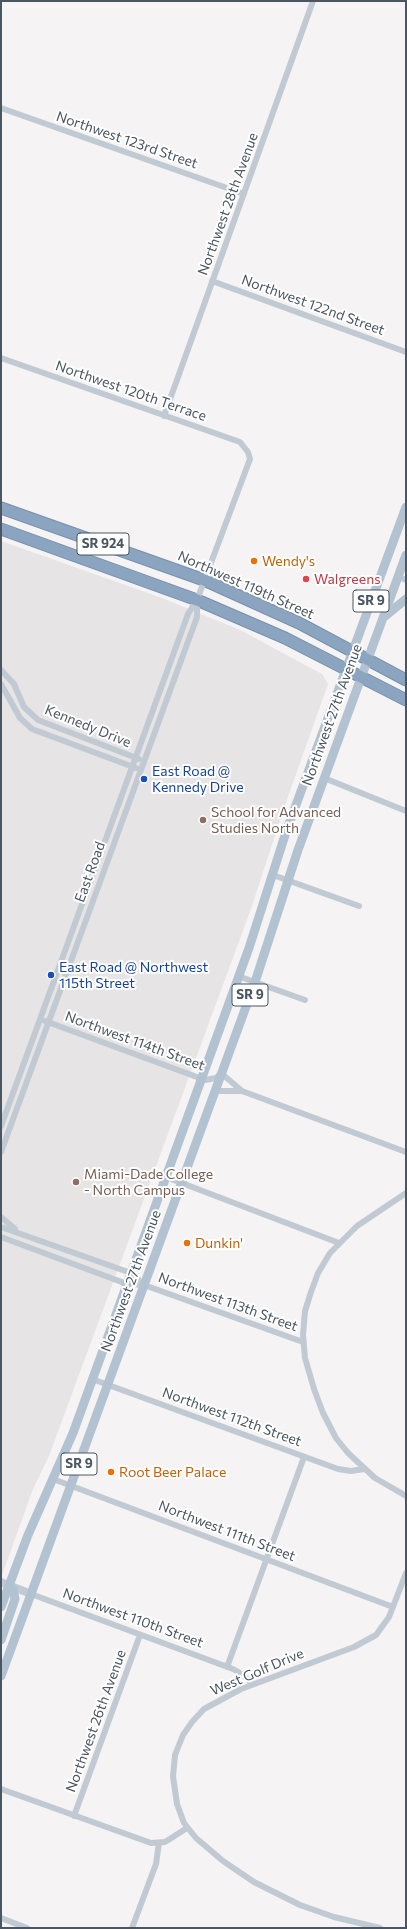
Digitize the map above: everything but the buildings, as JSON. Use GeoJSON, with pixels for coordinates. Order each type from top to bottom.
{"type":"FeatureCollection","features":[{"type":"Feature","properties":{"kind":"highway","name":"Northwest 119th Street"},"geometry":{"type":"LineString","coordinates":[[1,508],[204,580],[299,623],[406,680]]}},
{"type":"Feature","properties":{"kind":"highway","name":"SR 924"},"geometry":{"type":"LineString","coordinates":[[1,530],[197,600],[285,638],[406,700]]}},
{"type":"Feature","properties":{"kind":"main road","name":"Northwest 27th Avenue"},"geometry":{"type":"LineString","coordinates":[[1,1607],[5,1584],[73,1433],[238,976],[273,875],[286,832],[406,506]]}},
{"type":"Feature","properties":{"kind":"main road","name":"Northwest 27th Avenue"},"geometry":{"type":"LineString","coordinates":[[1,1676],[255,982],[324,778],[383,618],[402,579],[406,555]]}},
{"type":"Feature","properties":{"kind":"main road"},"geometry":{"type":"LineString","coordinates":[[383,618],[406,599]]}},
{"type":"Feature","properties":{"kind":"main road"},"geometry":{"type":"LineString","coordinates":[[1,1640],[15,1599],[13,1589],[5,1584]]}},
{"type":"Feature","properties":{"kind":"street","name":"Northwest 28th Avenue"},"geometry":{"type":"LineString","coordinates":[[164,416],[313,1]]}},
{"type":"Feature","properties":{"kind":"street","name":"Northwest 123rd Street"},"geometry":{"type":"LineString","coordinates":[[1,108],[244,194]]}},
{"type":"Feature","properties":{"kind":"street","name":"Northwest 122nd Street"},"geometry":{"type":"LineString","coordinates":[[212,281],[406,352]]}},
{"type":"Feature","properties":{"kind":"street","name":"Northwest 120th Terrace"},"geometry":{"type":"LineString","coordinates":[[1,358],[240,442],[248,452]]}},
{"type":"Feature","properties":{"kind":"street","name":"East Road"},"geometry":{"type":"LineString","coordinates":[[1,1126],[188,614],[197,600],[250,459],[248,452]]}},
{"type":"Feature","properties":{"kind":"street","name":"East Road"},"geometry":{"type":"LineString","coordinates":[[1,1152],[197,617],[197,600]]}},
{"type":"Feature","properties":{"kind":"street","name":"Kennedy Drive"},"geometry":{"type":"LineString","coordinates":[[1,670],[14,684],[24,707],[34,718],[144,761]]}},
{"type":"Feature","properties":{"kind":"street","name":"Kennedy Drive"},"geometry":{"type":"LineString","coordinates":[[1,684],[20,718],[32,729],[141,770]]}},
{"type":"Feature","properties":{"kind":"street"},"geometry":{"type":"LineString","coordinates":[[324,778],[406,811]]}},
{"type":"Feature","properties":{"kind":"street"},"geometry":{"type":"LineString","coordinates":[[273,875],[359,906]]}},
{"type":"Feature","properties":{"kind":"street"},"geometry":{"type":"LineString","coordinates":[[238,976],[305,1000]]}},
{"type":"Feature","properties":{"kind":"street","name":"Northwest 114th Street"},"geometry":{"type":"LineString","coordinates":[[40,1019],[201,1078],[211,1079],[221,1073]]}},
{"type":"Feature","properties":{"kind":"street"},"geometry":{"type":"LineString","coordinates":[[221,1073],[242,1091],[406,1152]]}},
{"type":"Feature","properties":{"kind":"street"},"geometry":{"type":"LineString","coordinates":[[214,1091],[242,1091]]}},
{"type":"Feature","properties":{"kind":"street"},"geometry":{"type":"LineString","coordinates":[[166,1177],[339,1243]]}},
{"type":"Feature","properties":{"kind":"street"},"geometry":{"type":"LineString","coordinates":[[406,1193],[373,1213],[339,1243],[321,1268],[311,1292],[304,1320],[303,1342],[309,1376],[323,1413],[340,1443],[364,1469],[383,1484],[406,1496]]}},
{"type":"Feature","properties":{"kind":"street"},"geometry":{"type":"LineString","coordinates":[[1,1217],[17,1232]]}},
{"type":"Feature","properties":{"kind":"street","name":"Northwest 113th Street"},"geometry":{"type":"LineString","coordinates":[[1,1227],[131,1273],[144,1285]]}},
{"type":"Feature","properties":{"kind":"street","name":"Northwest 113th Street"},"geometry":{"type":"LineString","coordinates":[[1,1237],[127,1284],[144,1285],[303,1342]]}},
{"type":"Feature","properties":{"kind":"street"},"geometry":{"type":"LineString","coordinates":[[1,1242],[14,1242]]}},
{"type":"Feature","properties":{"kind":"street","name":"Northwest 112th Street"},"geometry":{"type":"LineString","coordinates":[[92,1379],[344,1471],[364,1469]]}},
{"type":"Feature","properties":{"kind":"street"},"geometry":{"type":"LineString","coordinates":[[227,1667],[304,1457]]}},
{"type":"Feature","properties":{"kind":"street","name":"Northwest 111th Street"},"geometry":{"type":"LineString","coordinates":[[53,1479],[393,1607]]}},
{"type":"Feature","properties":{"kind":"street","name":"West Golf Drive"},"geometry":{"type":"LineString","coordinates":[[187,1828],[177,1804],[173,1784],[175,1755],[180,1742],[192,1722],[204,1709],[253,1684],[366,1642],[376,1635],[384,1626],[406,1573]]}},
{"type":"Feature","properties":{"kind":"street","name":"Northwest 110th Street"},"geometry":{"type":"LineString","coordinates":[[5,1584],[227,1667],[240,1673],[253,1684]]}},
{"type":"Feature","properties":{"kind":"street","name":"Northwest 26th Avenue"},"geometry":{"type":"LineString","coordinates":[[74,1816],[140,1635]]}},
{"type":"Feature","properties":{"kind":"street"},"geometry":{"type":"LineString","coordinates":[[1,1789],[146,1842],[159,1843],[170,1840],[187,1828],[216,1856],[243,1875],[270,1890],[322,1913],[370,1927],[380,1928]]}},
{"type":"Feature","properties":{"kind":"street"},"geometry":{"type":"LineString","coordinates":[[132,1928],[156,1864],[159,1843]]}},
{"type":"Feature","properties":{"kind":"street"},"geometry":{"type":"LineString","coordinates":[[1,1918],[27,1928]]}},
{"type":"Feature","properties":{"kind":"shaded area","name":"Miami-Dade College - North Campus"},"geometry":{"type":"Polygon","coordinates":[[[1,541],[162,598],[240,630],[322,674],[328,684],[284,808],[251,909],[49,1456],[33,1489],[1,1578],[1,541]]]}},
{"type":"Feature","properties":{"kind":"place","name":"Wendy's"},"geometry":{"type":"Point","coordinates":[254,561]}},
{"type":"Feature","properties":{"kind":"place","name":"Walgreens"},"geometry":{"type":"Point","coordinates":[306,579]}},
{"type":"Feature","properties":{"kind":"place","name":"East Road @ Kennedy Drive"},"geometry":{"type":"Point","coordinates":[144,779]}},
{"type":"Feature","properties":{"kind":"place","name":"School for Advanced Studies North"},"geometry":{"type":"Point","coordinates":[203,820]}},
{"type":"Feature","properties":{"kind":"place","name":"East Road @ Northwest 115th Street"},"geometry":{"type":"Point","coordinates":[51,975]}},
{"type":"Feature","properties":{"kind":"place","name":"Miami-Dade College - North Campus"},"geometry":{"type":"Point","coordinates":[76,1182]}},
{"type":"Feature","properties":{"kind":"place","name":"Dunkin'"},"geometry":{"type":"Point","coordinates":[187,1243]}},
{"type":"Feature","properties":{"kind":"place","name":"Root Beer Palace"},"geometry":{"type":"Point","coordinates":[111,1472]}}]}
